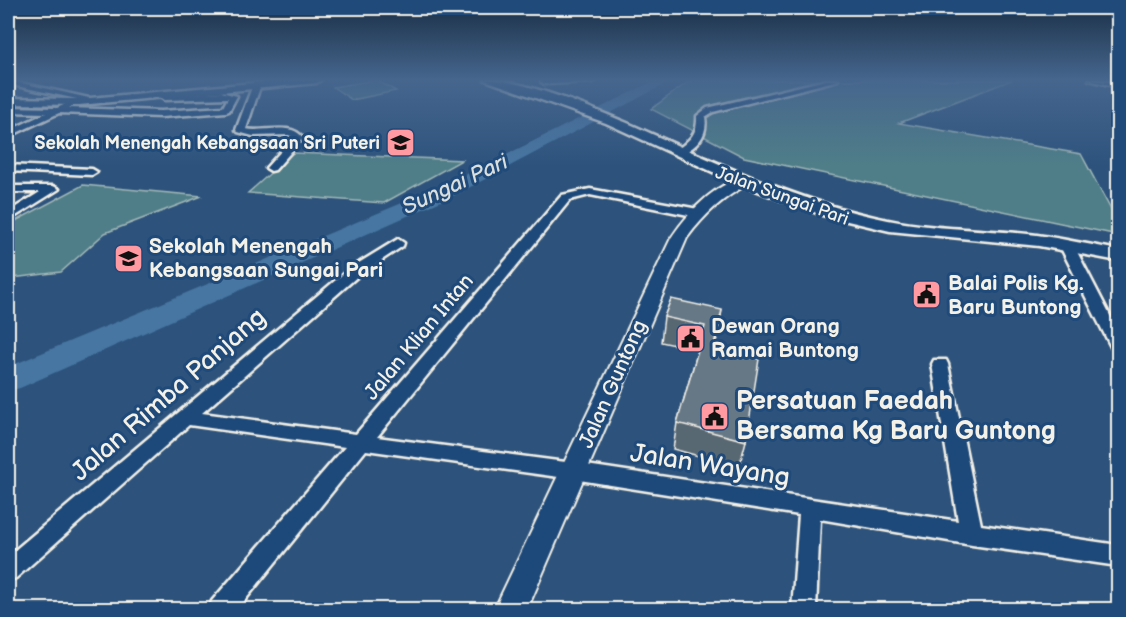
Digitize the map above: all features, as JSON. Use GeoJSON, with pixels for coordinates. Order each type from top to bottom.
{"type":"FeatureCollection","features":[{"type":"Feature","properties":{"kind":"main road","name":"Jalan Sungai Pari"},"geometry":{"type":"LineString","coordinates":[[576,109],[681,151],[741,182]]}},
{"type":"Feature","properties":{"kind":"main road","name":"Jalan Sungai Pari"},"geometry":{"type":"LineString","coordinates":[[634,131],[741,182],[828,211],[890,226],[1039,241],[1119,256]]}},
{"type":"Feature","properties":{"kind":"street"},"geometry":{"type":"LineString","coordinates":[[8,109],[161,114],[226,109]]}},
{"type":"Feature","properties":{"kind":"street"},"geometry":{"type":"LineString","coordinates":[[249,109],[241,130],[253,133],[291,132],[298,138],[271,168]]}},
{"type":"Feature","properties":{"kind":"street"},"geometry":{"type":"LineString","coordinates":[[681,151],[700,134],[703,128],[701,116],[715,109]]}},
{"type":"Feature","properties":{"kind":"street"},"geometry":{"type":"LineString","coordinates":[[8,134],[62,110]]}},
{"type":"Feature","properties":{"kind":"street"},"geometry":{"type":"LineString","coordinates":[[8,168],[92,172]]}},
{"type":"Feature","properties":{"kind":"street","name":"Jalan Guntong"},"geometry":{"type":"LineString","coordinates":[[510,609],[679,238],[698,213],[715,197],[741,182]]}},
{"type":"Feature","properties":{"kind":"street"},"geometry":{"type":"LineString","coordinates":[[8,189],[53,189],[8,217]]}},
{"type":"Feature","properties":{"kind":"street","name":"Jalan Klian Intan"},"geometry":{"type":"LineString","coordinates":[[221,609],[566,197],[590,192],[698,213]]}},
{"type":"Feature","properties":{"kind":"street","name":"Jalan Rimba Panjang"},"geometry":{"type":"LineString","coordinates":[[8,570],[354,272],[398,243]]}},
{"type":"Feature","properties":{"kind":"street"},"geometry":{"type":"LineString","coordinates":[[1068,248],[1119,345]]}},
{"type":"Feature","properties":{"kind":"street"},"geometry":{"type":"LineString","coordinates":[[940,364],[972,535]]}},
{"type":"Feature","properties":{"kind":"street","name":"Jalan Wayang"},"geometry":{"type":"LineString","coordinates":[[185,418],[573,471],[972,535],[1119,556]]}},
{"type":"Feature","properties":{"kind":"street"},"geometry":{"type":"LineString","coordinates":[[804,609],[810,509]]}},
{"type":"Feature","properties":{"kind":"green space"},"geometry":{"type":"Polygon","coordinates":[[[651,109],[936,109],[899,123],[1081,154],[1118,223],[1118,235],[744,157],[651,109]]]}},
{"type":"Feature","properties":{"kind":"green space"},"geometry":{"type":"Polygon","coordinates":[[[293,153],[462,160],[384,203],[248,193],[293,153]]]}},
{"type":"Feature","properties":{"kind":"green space"},"geometry":{"type":"Polygon","coordinates":[[[83,185],[202,196],[105,233],[61,272],[12,278],[8,275],[8,225],[83,185]]]}},
{"type":"Feature","properties":{"kind":"building"},"geometry":{"type":"Polygon","coordinates":[[[671,299],[722,310],[713,349],[759,359],[746,441],[677,423],[705,326],[664,317],[671,299]]]}},
{"type":"Feature","properties":{"kind":"waterway","name":"Sungai Pari"},"geometry":{"type":"LineString","coordinates":[[8,380],[450,190],[609,109]]}},
{"type":"Feature","properties":{"kind":"place","name":"Sekolah Menengah Kebangsaan Sri Puteri"},"geometry":{"type":"Point","coordinates":[401,143]}},
{"type":"Feature","properties":{"kind":"place","name":"Sekolah Menengah Kebangsaan Sungai Pari"},"geometry":{"type":"Point","coordinates":[128,258]}},
{"type":"Feature","properties":{"kind":"place","name":"Balai Polis Kg. Baru Buntong"},"geometry":{"type":"Point","coordinates":[927,295]}},
{"type":"Feature","properties":{"kind":"place","name":"Dewan Orang Ramai Buntong"},"geometry":{"type":"Point","coordinates":[690,338]}},
{"type":"Feature","properties":{"kind":"place","name":"Persatuan Faedah Bersama Kg Baru Guntong"},"geometry":{"type":"Point","coordinates":[715,416]}}]}
